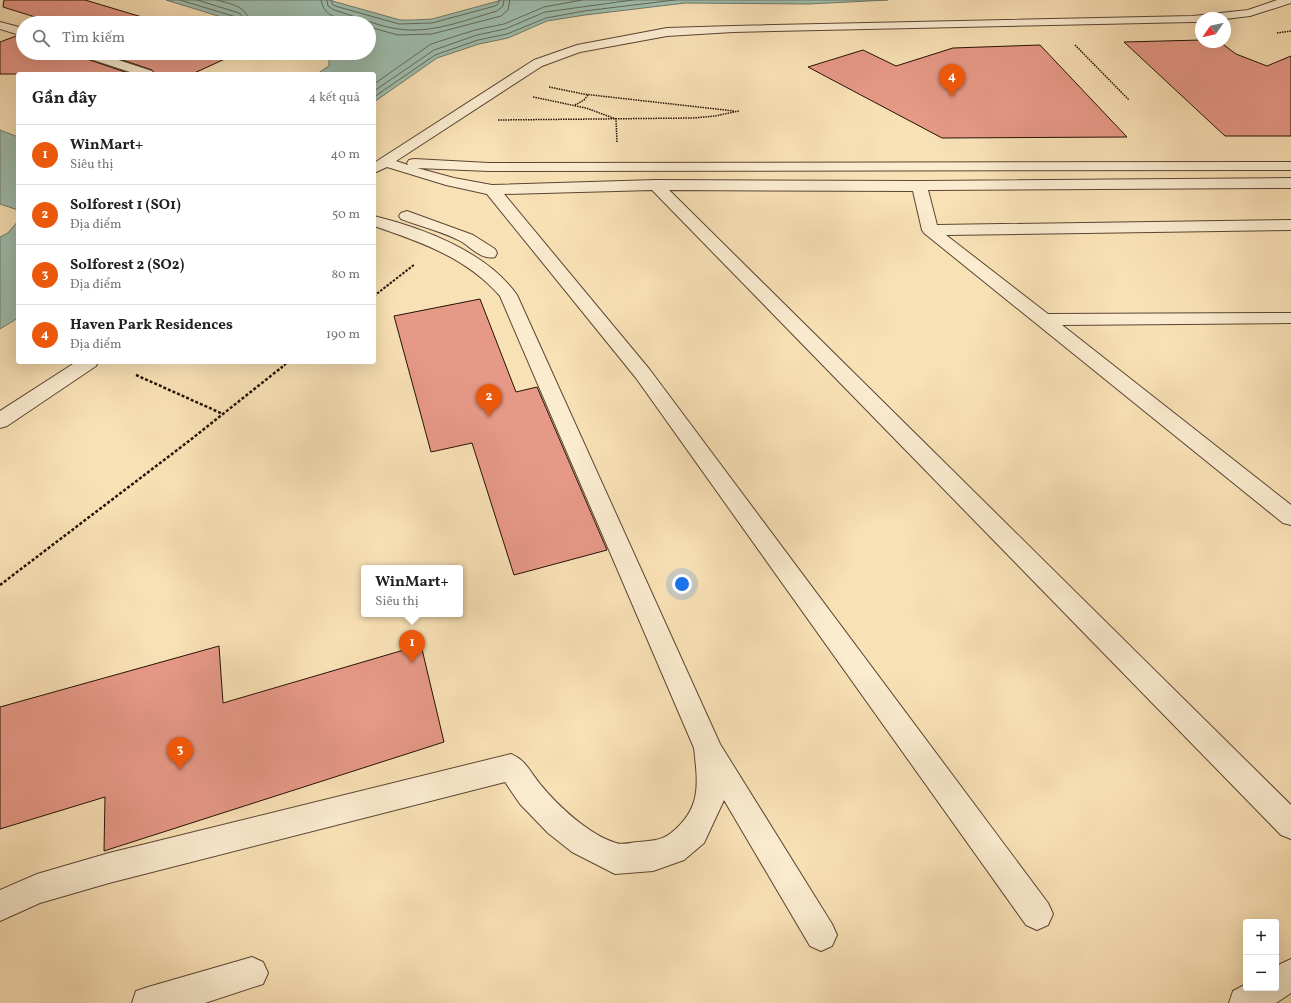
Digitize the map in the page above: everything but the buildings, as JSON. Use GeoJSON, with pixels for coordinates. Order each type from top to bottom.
{"type":"FeatureCollection","features":[{"type":"Feature","properties":{"kind":"street"},"geometry":{"type":"LineString","coordinates":[[380,165],[538,63],[577,49],[666,32],[855,26],[1193,19],[1250,13],[1288,0]]}},
{"type":"Feature","properties":{"kind":"street"},"geometry":{"type":"LineString","coordinates":[[0,25],[16,30]]}},
{"type":"Feature","properties":{"kind":"street"},"geometry":{"type":"LineString","coordinates":[[106,60],[142,72]]}},
{"type":"Feature","properties":{"kind":"street"},"geometry":{"type":"LineString","coordinates":[[380,165],[489,167],[1291,166]]}},
{"type":"Feature","properties":{"kind":"street"},"geometry":{"type":"LineString","coordinates":[[380,165],[473,188],[492,190],[624,188],[656,185],[918,186],[1286,183],[1291,195]]}},
{"type":"Feature","properties":{"kind":"street"},"geometry":{"type":"LineString","coordinates":[[656,185],[1291,824]]}},
{"type":"Feature","properties":{"kind":"street"},"geometry":{"type":"LineString","coordinates":[[918,186],[930,230],[1291,517]]}},
{"type":"Feature","properties":{"kind":"street"},"geometry":{"type":"LineString","coordinates":[[492,190],[644,374],[1037,914]]}},
{"type":"Feature","properties":{"kind":"street"},"geometry":{"type":"LineString","coordinates":[[376,207],[440,227],[467,238],[489,253]]}},
{"type":"Feature","properties":{"kind":"street"},"geometry":{"type":"LineString","coordinates":[[376,222],[428,238],[466,258],[488,274],[508,295],[708,748],[821,935]]}},
{"type":"Feature","properties":{"kind":"street"},"geometry":{"type":"LineString","coordinates":[[930,230],[1291,225]]}},
{"type":"Feature","properties":{"kind":"street"},"geometry":{"type":"LineString","coordinates":[[1043,320],[1291,318]]}},
{"type":"Feature","properties":{"kind":"street"},"geometry":{"type":"LineString","coordinates":[[0,421],[86,364]]}},
{"type":"Feature","properties":{"kind":"street"},"geometry":{"type":"LineString","coordinates":[[0,906],[37,889],[109,868],[511,767],[530,794],[558,823],[582,842],[615,858],[653,856],[674,850],[694,833],[709,803],[712,781],[708,748]]}},
{"type":"Feature","properties":{"kind":"street"},"geometry":{"type":"LineString","coordinates":[[148,1003],[252,973]]}},
{"type":"Feature","properties":{"kind":"street"},"geometry":{"type":"LineString","coordinates":[[1279,982],[1291,975]]}},
{"type":"Feature","properties":{"kind":"street"},"geometry":{"type":"LineString","coordinates":[[1245,1003],[1265,991]]}},
{"type":"Feature","properties":{"kind":"path"},"geometry":{"type":"LineString","coordinates":[[1277,33],[1291,31]]}},
{"type":"Feature","properties":{"kind":"path"},"geometry":{"type":"LineString","coordinates":[[1074,45],[1129,100]]}},
{"type":"Feature","properties":{"kind":"path"},"geometry":{"type":"LineString","coordinates":[[495,120],[693,118],[739,112],[699,109],[643,100],[563,92],[548,87]]}},
{"type":"Feature","properties":{"kind":"path"},"geometry":{"type":"LineString","coordinates":[[575,105],[584,100],[588,95]]}},
{"type":"Feature","properties":{"kind":"path"},"geometry":{"type":"LineString","coordinates":[[530,97],[575,105],[608,114],[616,119]]}},
{"type":"Feature","properties":{"kind":"path"},"geometry":{"type":"LineString","coordinates":[[616,119],[617,147]]}},
{"type":"Feature","properties":{"kind":"path"},"geometry":{"type":"LineString","coordinates":[[376,294],[419,261]]}},
{"type":"Feature","properties":{"kind":"path"},"geometry":{"type":"LineString","coordinates":[[0,585],[223,414],[286,364]]}},
{"type":"Feature","properties":{"kind":"path"},"geometry":{"type":"LineString","coordinates":[[136,376],[223,414]]}},
{"type":"Feature","properties":{"kind":"water"},"geometry":{"type":"Polygon","coordinates":[[[166,0],[329,0],[400,20],[414,20],[432,19],[502,0],[888,0],[809,4],[685,3],[547,21],[508,38],[479,44],[437,58],[376,101],[376,72],[320,72],[329,66],[329,60],[376,60],[376,16],[218,16],[166,0]]]}},
{"type":"Feature","properties":{"kind":"water"},"geometry":{"type":"Polygon","coordinates":[[[0,130],[16,136],[16,209],[0,204],[0,130]]]}},
{"type":"Feature","properties":{"kind":"water"},"geometry":{"type":"Polygon","coordinates":[[[16,223],[16,319],[0,329],[0,237],[8,233],[16,223]]]}},
{"type":"Feature","properties":{"kind":"place","name":"Haven Park Residences"},"geometry":{"type":"Point","coordinates":[952,97]}},
{"type":"Feature","properties":{"kind":"place","name":"Solforest 1 (SO1)"},"geometry":{"type":"Point","coordinates":[489,417]}},
{"type":"Feature","properties":{"kind":"place","name":"WinMart+"},"geometry":{"type":"Point","coordinates":[412,663]}},
{"type":"Feature","properties":{"kind":"place","name":"Solforest 2 (SO2)"},"geometry":{"type":"Point","coordinates":[180,770]}}]}
